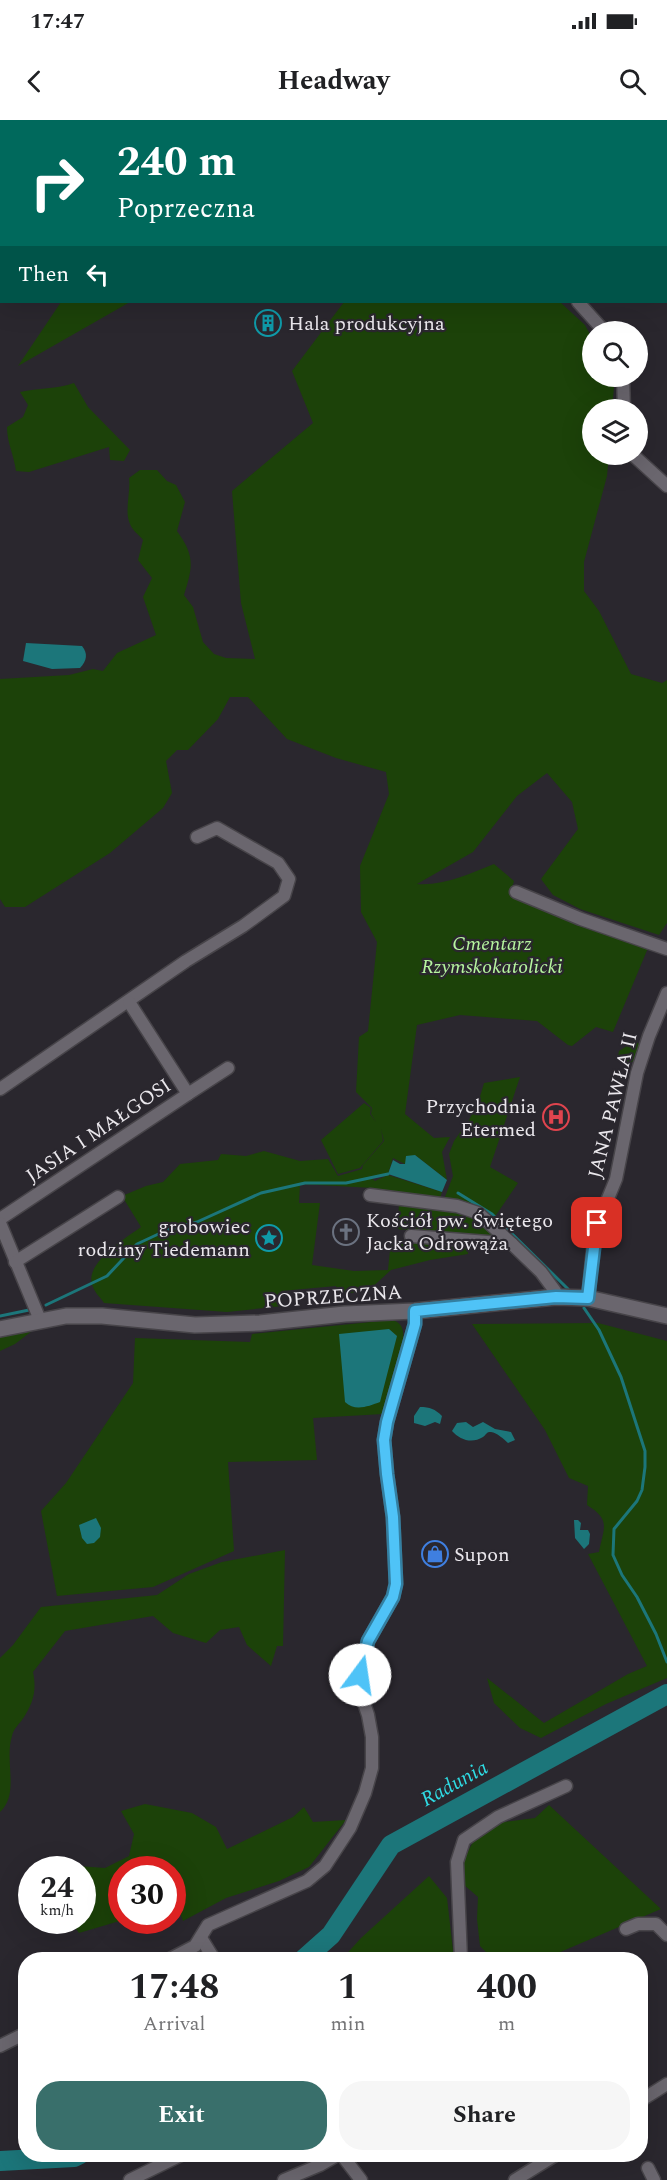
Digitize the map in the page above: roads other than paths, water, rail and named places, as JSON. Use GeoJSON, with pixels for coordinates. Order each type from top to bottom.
{"type":"FeatureCollection","features":[{"type":"Feature","properties":{"kind":"street"},"geometry":{"type":"LineString","coordinates":[[579,303],[595,321]]}},
{"type":"Feature","properties":{"kind":"street"},"geometry":{"type":"LineString","coordinates":[[644,465],[667,486]]}},
{"type":"Feature","properties":{"kind":"street"},"geometry":{"type":"LineString","coordinates":[[0,1089],[284,896],[288,879],[278,863],[217,828],[197,837]]}},
{"type":"Feature","properties":{"kind":"street"},"geometry":{"type":"LineString","coordinates":[[516,892],[581,919],[667,949]]}},
{"type":"Feature","properties":{"kind":"street","name":"JANA PAWŁA II"},"geometry":{"type":"LineString","coordinates":[[588,1298],[595,1230],[615,1179],[640,1062],[667,993]]}},
{"type":"Feature","properties":{"kind":"street","name":"JASIA I MAŁGOSI"},"geometry":{"type":"LineString","coordinates":[[40,1320],[0,1221],[188,1094],[129,1002]]}},
{"type":"Feature","properties":{"kind":"street"},"geometry":{"type":"LineString","coordinates":[[188,1094],[228,1068]]}},
{"type":"Feature","properties":{"kind":"street"},"geometry":{"type":"LineString","coordinates":[[370,1195],[457,1206],[478,1213],[541,1272],[555,1291],[556,1297]]}},
{"type":"Feature","properties":{"kind":"street"},"geometry":{"type":"LineString","coordinates":[[15,1262],[118,1197]]}},
{"type":"Feature","properties":{"kind":"street"},"geometry":{"type":"LineString","coordinates":[[411,1236],[512,1244]]}},
{"type":"Feature","properties":{"kind":"street","name":"POPRZECZNA"},"geometry":{"type":"LineString","coordinates":[[0,1329],[66,1316],[102,1316],[195,1325],[260,1323],[556,1297],[588,1298],[667,1316]]}},
{"type":"Feature","properties":{"kind":"street"},"geometry":{"type":"LineString","coordinates":[[183,1952],[195,1946],[208,1924],[308,1881],[325,1866],[350,1828],[365,1793],[372,1768],[372,1737],[361,1694],[360,1675],[368,1641],[393,1597],[396,1584],[393,1517],[384,1440],[415,1324],[415,1311]]}},
{"type":"Feature","properties":{"kind":"street"},"geometry":{"type":"LineString","coordinates":[[461,1952],[457,1862],[464,1840],[498,1817],[566,1786]]}},
{"type":"Feature","properties":{"kind":"street"},"geometry":{"type":"LineString","coordinates":[[626,1929],[638,1924],[656,1924],[667,1935]]}},
{"type":"Feature","properties":{"kind":"street"},"geometry":{"type":"LineString","coordinates":[[201,1938],[210,1952]]}},
{"type":"Feature","properties":{"kind":"street"},"geometry":{"type":"LineString","coordinates":[[0,2046],[18,2037]]}},
{"type":"Feature","properties":{"kind":"street"},"geometry":{"type":"LineString","coordinates":[[648,2096],[667,2084]]}},
{"type":"Feature","properties":{"kind":"street"},"geometry":{"type":"LineString","coordinates":[[130,2180],[167,2162]]}},
{"type":"Feature","properties":{"kind":"street"},"geometry":{"type":"LineString","coordinates":[[284,2180],[325,2162]]}},
{"type":"Feature","properties":{"kind":"street"},"geometry":{"type":"LineString","coordinates":[[346,2162],[361,2180]]}},
{"type":"Feature","properties":{"kind":"street"},"geometry":{"type":"LineString","coordinates":[[515,2180],[543,2162]]}},
{"type":"Feature","properties":{"kind":"street"},"geometry":{"type":"LineString","coordinates":[[648,2168],[654,2180]]}},
{"type":"Feature","properties":{"kind":"water"},"geometry":{"type":"Polygon","coordinates":[[[26,643],[82,646],[86,654],[85,660],[80,668],[52,669],[23,661],[26,643]]]}},
{"type":"Feature","properties":{"kind":"water"},"geometry":{"type":"Polygon","coordinates":[[[415,1155],[447,1180],[442,1192],[388,1174],[393,1160],[405,1164],[406,1156],[415,1155]]]}},
{"type":"Feature","properties":{"kind":"water"},"geometry":{"type":"Polygon","coordinates":[[[389,1329],[397,1336],[380,1402],[353,1407],[345,1402],[339,1334],[389,1329]]]}},
{"type":"Feature","properties":{"kind":"water"},"geometry":{"type":"Polygon","coordinates":[[[420,1407],[432,1409],[442,1416],[440,1424],[435,1422],[425,1426],[414,1423],[414,1416],[420,1407]]]}},
{"type":"Feature","properties":{"kind":"water"},"geometry":{"type":"Polygon","coordinates":[[[466,1422],[473,1427],[483,1422],[495,1429],[511,1432],[515,1440],[508,1443],[491,1432],[475,1440],[462,1439],[452,1431],[457,1423],[466,1422]]]}},
{"type":"Feature","properties":{"kind":"water"},"geometry":{"type":"Polygon","coordinates":[[[96,1518],[101,1528],[100,1537],[94,1543],[87,1544],[82,1538],[79,1525],[96,1518]]]}},
{"type":"Feature","properties":{"kind":"water"},"geometry":{"type":"Polygon","coordinates":[[[574,1520],[581,1523],[580,1530],[588,1530],[590,1534],[589,1544],[584,1549],[575,1538],[574,1520]]]}},
{"type":"Feature","properties":{"kind":"waterway"},"geometry":{"type":"LineString","coordinates":[[46,1305],[107,1276],[137,1244],[167,1230],[197,1222],[261,1193],[305,1183],[346,1183],[388,1174]]}},
{"type":"Feature","properties":{"kind":"waterway"},"geometry":{"type":"LineString","coordinates":[[458,1193],[492,1214],[568,1289]]}},
{"type":"Feature","properties":{"kind":"waterway"},"geometry":{"type":"LineString","coordinates":[[584,1308],[599,1330],[621,1377],[645,1451],[642,1490],[637,1501],[614,1529],[613,1555],[656,1634],[667,1662]]}},
{"type":"Feature","properties":{"kind":"waterway"},"geometry":{"type":"LineString","coordinates":[[0,1316],[29,1310]]}},
{"type":"Feature","properties":{"kind":"waterway","name":"Radunia"},"geometry":{"type":"LineString","coordinates":[[312,1952],[331,1935],[391,1845],[667,1694]]}},
{"type":"Feature","properties":{"kind":"waterway","name":"Radunia"},"geometry":{"type":"LineString","coordinates":[[0,2161],[18,2160]]}},
{"type":"Feature","properties":{"kind":"place","name":"Hala produkcyjna"},"geometry":{"type":"Point","coordinates":[268,323]}},
{"type":"Feature","properties":{"kind":"place","name":"Przychodnia Etermed"},"geometry":{"type":"Point","coordinates":[556,1117]}},
{"type":"Feature","properties":{"kind":"place","name":"Kościół pw. Świętego Jacka Odrowąża"},"geometry":{"type":"Point","coordinates":[346,1232]}},
{"type":"Feature","properties":{"kind":"place","name":"grobowiec rodziny Tiedemann"},"geometry":{"type":"Point","coordinates":[269,1238]}},
{"type":"Feature","properties":{"kind":"place","name":"Supon"},"geometry":{"type":"Point","coordinates":[435,1554]}},
{"type":"Feature","properties":{"kind":"park label","name":"Cmentarz Rzymskokatolicki"},"geometry":{"type":"Point","coordinates":[492,954]}}]}
